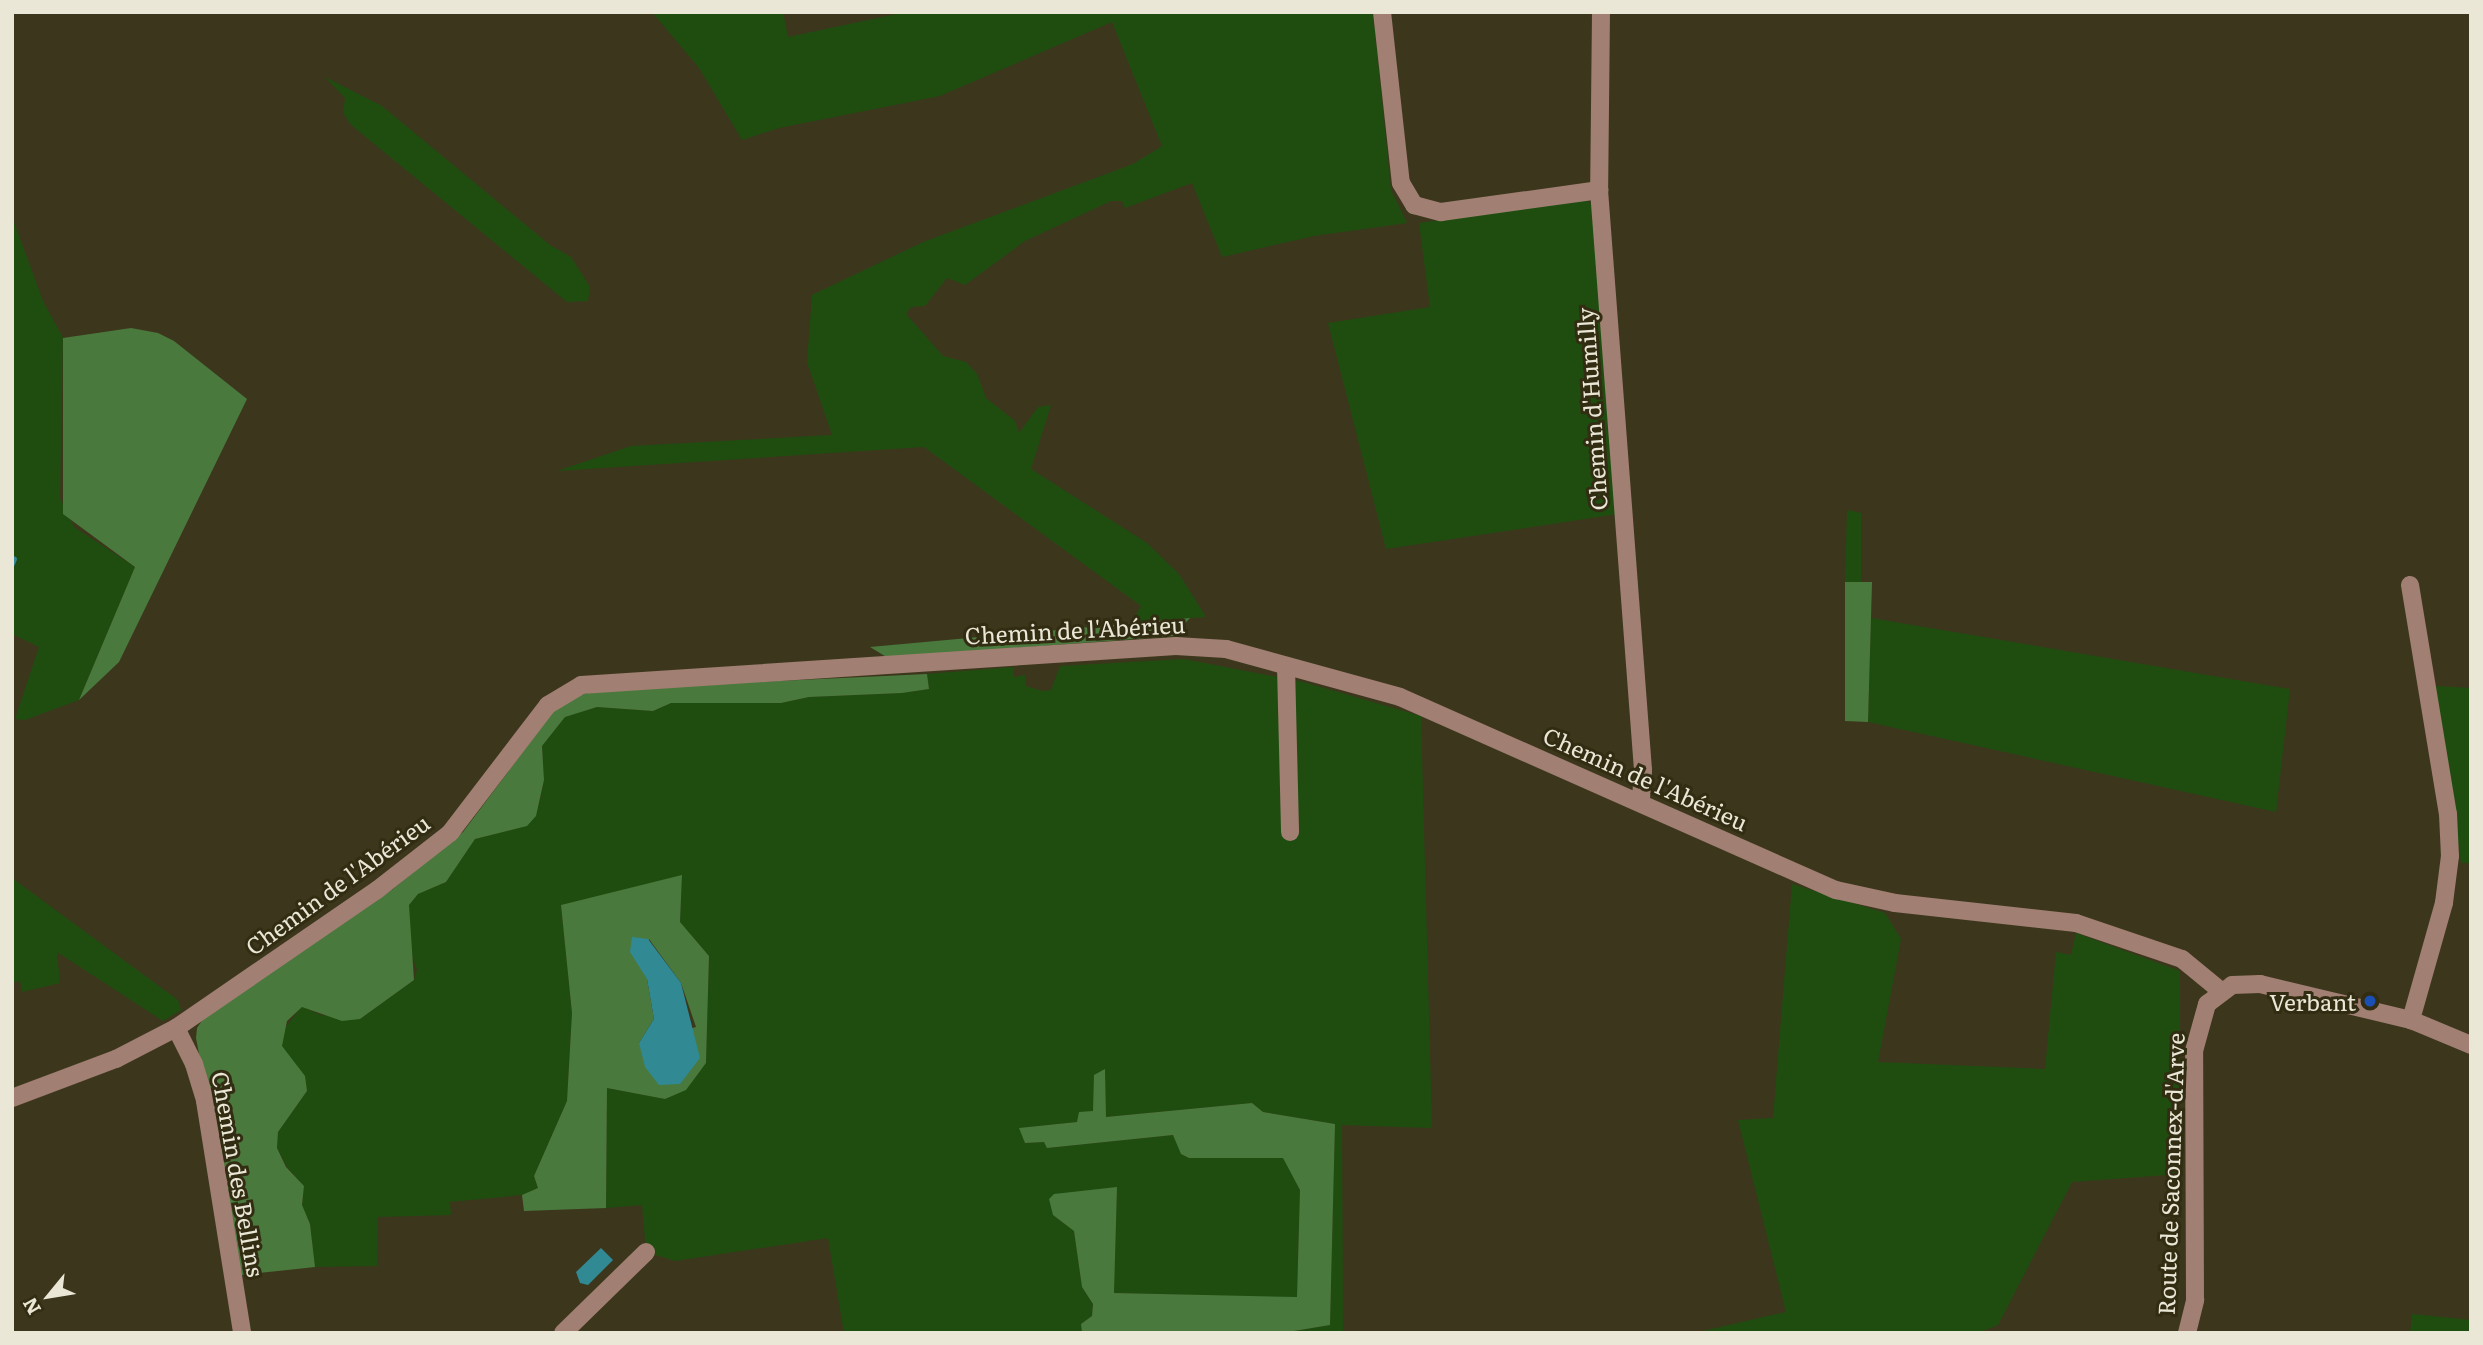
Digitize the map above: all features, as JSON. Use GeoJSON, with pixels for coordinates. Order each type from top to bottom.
{"type":"FeatureCollection","features":[{"type":"Feature","properties":{"kind":"street"},"geometry":{"type":"LineString","coordinates":[[1382,12],[1401,183],[1414,205],[1441,212],[1599,190]]}},
{"type":"Feature","properties":{"kind":"street","name":"Chemin d'Humilly"},"geometry":{"type":"LineString","coordinates":[[1601,12],[1599,190],[1643,770],[1641,801]]}},
{"type":"Feature","properties":{"kind":"street"},"geometry":{"type":"LineString","coordinates":[[2410,585],[2445,789],[2449,856],[2444,903],[2411,1020]]}},
{"type":"Feature","properties":{"kind":"street","name":"Chemin de l'Abérieu"},"geometry":{"type":"LineString","coordinates":[[12,1098],[116,1059],[176,1028],[337,919],[450,833],[548,705],[581,685],[1176,646],[1226,649],[1400,697],[1641,801],[1836,890],[1895,903],[2076,923],[2182,959],[2221,991]]}},
{"type":"Feature","properties":{"kind":"street"},"geometry":{"type":"LineString","coordinates":[[1286,666],[1290,832]]}},
{"type":"Feature","properties":{"kind":"street"},"geometry":{"type":"LineString","coordinates":[[2221,991],[2240,984],[2260,984],[2411,1020],[2471,1045]]}},
{"type":"Feature","properties":{"kind":"street","name":"Route de Saconnex-d'Arve"},"geometry":{"type":"LineString","coordinates":[[2187,1333],[2195,1300],[2195,1038],[2207,1004],[2221,991]]}},
{"type":"Feature","properties":{"kind":"street","name":"Chemin des Bellins"},"geometry":{"type":"LineString","coordinates":[[176,1028],[194,1064],[205,1101],[242,1333]]}},
{"type":"Feature","properties":{"kind":"street"},"geometry":{"type":"LineString","coordinates":[[563,1333],[646,1252]]}},
{"type":"Feature","properties":{"kind":"green space"},"geometry":{"type":"Polygon","coordinates":[[[652,12],[783,12],[788,37],[906,12],[1373,12],[1391,190],[1407,223],[1314,236],[1222,257],[1192,183],[1125,208],[1122,201],[1111,201],[1025,241],[965,285],[947,278],[925,306],[911,307],[906,314],[943,356],[966,362],[977,374],[986,398],[1015,421],[1019,433],[1038,407],[1051,405],[1031,469],[1147,543],[1179,574],[1206,617],[1132,622],[1141,606],[924,447],[557,471],[631,446],[832,435],[807,362],[812,295],[923,242],[1133,164],[1162,146],[1112,22],[940,96],[779,128],[742,140],[699,68],[652,12]]]}},
{"type":"Feature","properties":{"kind":"green space"},"geometry":{"type":"Polygon","coordinates":[[[325,77],[382,106],[550,245],[571,257],[590,287],[588,301],[567,302],[351,125],[343,113],[345,98],[325,77]]]}},
{"type":"Feature","properties":{"kind":"green space"},"geometry":{"type":"Polygon","coordinates":[[[1586,199],[1592,206],[1618,514],[1386,549],[1328,323],[1430,307],[1419,223],[1586,199]]]}},
{"type":"Feature","properties":{"kind":"green space"},"geometry":{"type":"Polygon","coordinates":[[[12,217],[43,301],[63,338],[60,498],[74,527],[135,567],[79,700],[25,720],[15,719],[39,647],[12,634],[12,217]]]}},
{"type":"Feature","properties":{"kind":"green space"},"geometry":{"type":"Polygon","coordinates":[[[131,328],[158,333],[174,341],[247,399],[119,662],[79,700],[135,567],[63,514],[63,338],[131,328]]]}},
{"type":"Feature","properties":{"kind":"green space"},"geometry":{"type":"Polygon","coordinates":[[[1847,510],[1861,513],[1861,582],[1845,582],[1847,510]]]}},
{"type":"Feature","properties":{"kind":"green space"},"geometry":{"type":"Polygon","coordinates":[[[1845,582],[1872,582],[1868,722],[1845,721],[1845,582]]]}},
{"type":"Feature","properties":{"kind":"green space"},"geometry":{"type":"Polygon","coordinates":[[[1190,618],[1173,636],[888,658],[870,647],[1190,618]]]}},
{"type":"Feature","properties":{"kind":"green space"},"geometry":{"type":"Polygon","coordinates":[[[1871,618],[2290,689],[2276,812],[1868,722],[1871,618]]]}},
{"type":"Feature","properties":{"kind":"green space"},"geometry":{"type":"Polygon","coordinates":[[[1184,659],[1303,682],[1421,716],[1432,1128],[1342,1125],[1343,1333],[1282,1333],[1330,1325],[1335,1124],[1263,1112],[1252,1103],[1106,1117],[1105,1070],[1094,1075],[1094,1111],[1077,1122],[1020,1128],[1025,1143],[1044,1142],[1048,1148],[1174,1135],[1181,1154],[1189,1158],[1284,1158],[1300,1190],[1297,1298],[1113,1293],[1117,1188],[1053,1215],[1074,1231],[1082,1287],[1093,1304],[1092,1316],[1081,1324],[1082,1333],[844,1333],[828,1238],[675,1261],[646,1252],[642,1205],[606,1208],[607,1088],[666,1099],[706,1063],[709,956],[680,922],[682,876],[561,905],[572,1013],[567,1101],[534,1176],[538,1188],[522,1195],[450,1202],[451,1215],[378,1217],[377,1266],[315,1267],[310,1224],[302,1206],[304,1186],[287,1167],[277,1148],[278,1132],[307,1091],[297,1066],[281,1046],[281,1033],[302,1006],[320,1015],[360,1019],[414,980],[417,970],[408,942],[409,905],[417,894],[446,882],[475,839],[511,830],[539,805],[544,780],[542,746],[565,717],[597,707],[653,711],[671,703],[781,703],[809,697],[902,693],[929,689],[927,674],[1013,667],[1014,677],[1025,675],[1026,686],[1042,691],[1051,690],[1060,666],[1184,659]]]}},
{"type":"Feature","properties":{"kind":"green space"},"geometry":{"type":"Polygon","coordinates":[[[927,674],[929,689],[902,693],[809,697],[781,703],[671,703],[653,711],[597,707],[565,717],[542,746],[544,780],[536,816],[527,826],[475,839],[446,882],[418,894],[409,905],[414,980],[360,1019],[342,1021],[302,1007],[287,1021],[282,1046],[305,1076],[307,1091],[278,1132],[277,1148],[286,1167],[304,1186],[302,1205],[310,1224],[315,1267],[241,1275],[196,1038],[197,1028],[207,1013],[393,889],[463,832],[552,713],[568,698],[605,689],[927,674]]]}},
{"type":"Feature","properties":{"kind":"green space"},"geometry":{"type":"Polygon","coordinates":[[[2435,686],[2471,688],[2471,863],[2461,863],[2435,686]]]}},
{"type":"Feature","properties":{"kind":"green space"},"geometry":{"type":"Polygon","coordinates":[[[682,875],[680,922],[709,956],[706,1063],[686,1090],[665,1099],[607,1088],[606,1208],[524,1211],[522,1195],[538,1188],[534,1176],[567,1101],[572,1013],[561,905],[682,875]],[[649,939],[647,979],[654,1019],[639,1043],[696,1027],[681,983],[649,939]]]}},
{"type":"Feature","properties":{"kind":"green space"},"geometry":{"type":"Polygon","coordinates":[[[12,878],[178,1000],[181,1010],[163,1021],[57,952],[60,983],[22,992],[20,981],[12,983],[12,878]]]}},
{"type":"Feature","properties":{"kind":"green space"},"geometry":{"type":"Polygon","coordinates":[[[1792,884],[1885,913],[1901,939],[1878,1062],[2045,1069],[2056,952],[2071,955],[2076,933],[2180,971],[2180,1174],[2072,1182],[1998,1325],[1978,1333],[1694,1333],[1786,1312],[1738,1120],[1773,1118],[1792,884]]]}},
{"type":"Feature","properties":{"kind":"green space"},"geometry":{"type":"Polygon","coordinates":[[[1105,1069],[1106,1117],[1252,1103],[1263,1112],[1335,1124],[1330,1325],[1282,1333],[1082,1333],[1081,1324],[1092,1316],[1093,1304],[1082,1287],[1074,1231],[1053,1215],[1049,1199],[1054,1194],[1117,1187],[1114,1293],[1297,1297],[1300,1190],[1283,1158],[1189,1158],[1181,1154],[1173,1135],[1047,1148],[1044,1142],[1025,1143],[1019,1128],[1077,1122],[1079,1112],[1093,1111],[1094,1075],[1105,1069]]]}},
{"type":"Feature","properties":{"kind":"green space"},"geometry":{"type":"Polygon","coordinates":[[[2412,1314],[2471,1320],[2471,1333],[2410,1333],[2412,1314]]]}},
{"type":"Feature","properties":{"kind":"water"},"geometry":{"type":"Polygon","coordinates":[[[632,937],[648,939],[681,983],[700,1058],[680,1084],[659,1085],[645,1067],[639,1043],[654,1019],[647,979],[630,952],[632,937]]]}},
{"type":"Feature","properties":{"kind":"water"},"geometry":{"type":"Polygon","coordinates":[[[601,1248],[613,1260],[588,1285],[580,1283],[576,1272],[601,1248]]]}},
{"type":"Feature","properties":{"kind":"waterway"},"geometry":{"type":"LineString","coordinates":[[12,564],[14,559]]}},
{"type":"Feature","properties":{"kind":"place","name":"Verbant"},"geometry":{"type":"Point","coordinates":[2370,1001]}}]}
